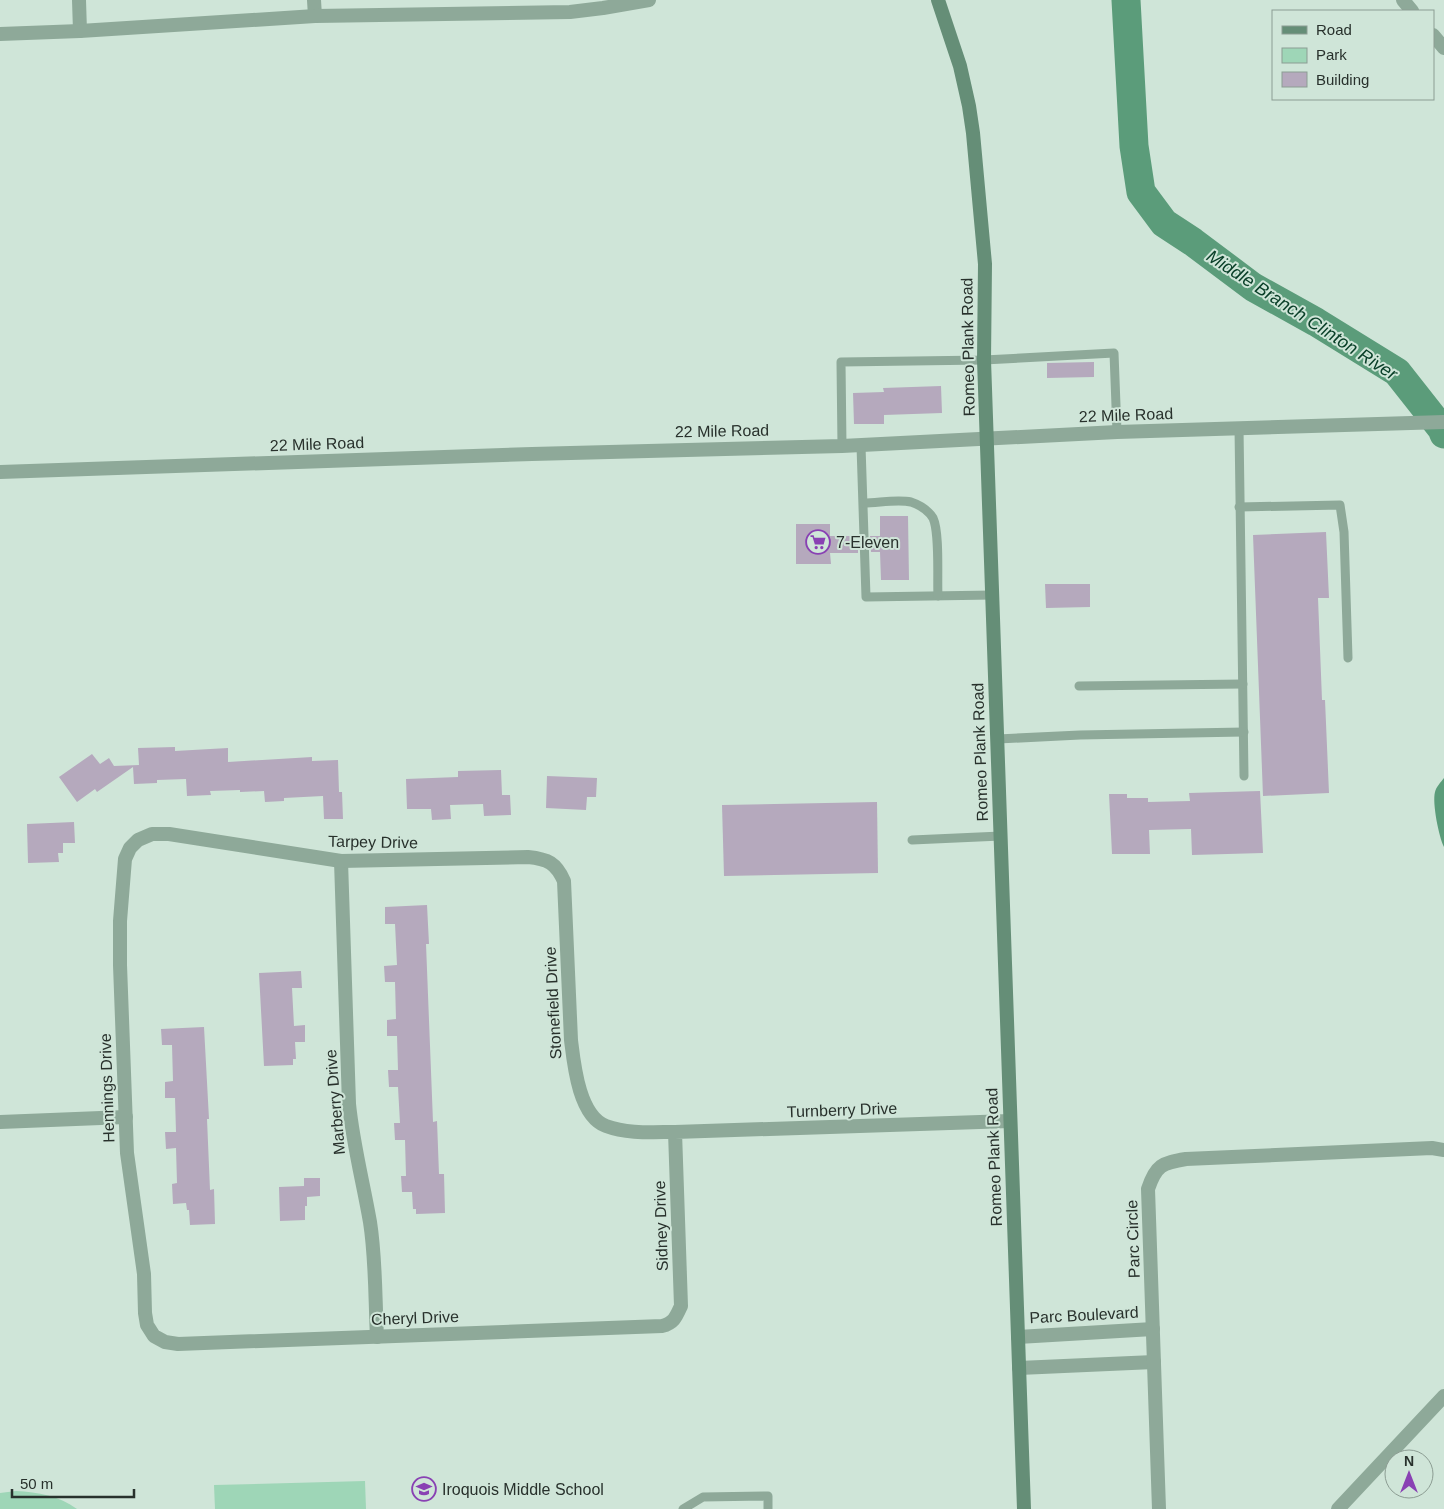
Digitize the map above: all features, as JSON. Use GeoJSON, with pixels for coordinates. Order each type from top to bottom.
{"type":"FeatureCollection","features":[{"type":"Feature","properties":{"kind":"main road","name":"Romeo Plank Road"},"geometry":{"type":"LineString","coordinates":[[938,0],[960,66],[969,106],[985,264],[984,360],[1024,1509]]}},
{"type":"Feature","properties":{"kind":"street"},"geometry":{"type":"LineString","coordinates":[[79,0],[80,31]]}},
{"type":"Feature","properties":{"kind":"street"},"geometry":{"type":"LineString","coordinates":[[314,0],[315,16]]}},
{"type":"Feature","properties":{"kind":"street"},"geometry":{"type":"LineString","coordinates":[[0,34],[80,31],[315,16],[570,12],[649,0]]}},
{"type":"Feature","properties":{"kind":"street"},"geometry":{"type":"LineString","coordinates":[[1403,0],[1411,10]]}},
{"type":"Feature","properties":{"kind":"street"},"geometry":{"type":"LineString","coordinates":[[1434,36],[1444,48]]}},
{"type":"Feature","properties":{"kind":"street","name":"22 Mile Road"},"geometry":{"type":"LineString","coordinates":[[0,472],[561,453],[861,446],[1117,432],[1444,422]]}},
{"type":"Feature","properties":{"kind":"street","name":"Tarpey Drive"},"geometry":{"type":"LineString","coordinates":[[138,840],[152,834],[169,834],[340,862],[528,857],[540,858],[551,862]]}},
{"type":"Feature","properties":{"kind":"street","name":"Hennings Drive"},"geometry":{"type":"LineString","coordinates":[[138,840],[130,848],[125,859],[120,921],[126,1117],[130,1182],[144,1274],[145,1313],[147,1325],[154,1336]]}},
{"type":"Feature","properties":{"kind":"street","name":"Marberry Drive"},"geometry":{"type":"LineString","coordinates":[[340,862],[349,1104],[352,1133],[370,1223],[374,1254],[377,1337]]}},
{"type":"Feature","properties":{"kind":"street","name":"Stonefield Drive"},"geometry":{"type":"LineString","coordinates":[[551,862],[558,868],[564,881],[570,1040],[584,1102],[589,1112],[597,1121],[606,1126],[634,1131],[675,1132]]}},
{"type":"Feature","properties":{"kind":"street"},"geometry":{"type":"LineString","coordinates":[[0,1122],[126,1117]]}},
{"type":"Feature","properties":{"kind":"street","name":"Turnberry Drive"},"geometry":{"type":"LineString","coordinates":[[675,1132],[1010,1121]]}},
{"type":"Feature","properties":{"kind":"street","name":"Sidney Drive"},"geometry":{"type":"LineString","coordinates":[[675,1132],[681,1296],[681,1306],[676,1318]]}},
{"type":"Feature","properties":{"kind":"street","name":"Parc Circle"},"geometry":{"type":"LineString","coordinates":[[1159,1509],[1148,1188],[1158,1167],[1173,1161],[1186,1159],[1432,1148],[1444,1150]]}},
{"type":"Feature","properties":{"kind":"street","name":"Cheryl Drive"},"geometry":{"type":"LineString","coordinates":[[154,1336],[166,1342],[178,1344],[662,1326],[670,1324],[676,1318]]}},
{"type":"Feature","properties":{"kind":"street","name":"Parc Boulevard"},"geometry":{"type":"LineString","coordinates":[[1018,1337],[1153,1329]]}},
{"type":"Feature","properties":{"kind":"street"},"geometry":{"type":"LineString","coordinates":[[1019,1368],[1154,1362]]}},
{"type":"Feature","properties":{"kind":"street"},"geometry":{"type":"LineString","coordinates":[[1338,1509],[1444,1396]]}},
{"type":"Feature","properties":{"kind":"lane"},"geometry":{"type":"LineString","coordinates":[[842,446],[841,362],[984,360],[1114,353],[1117,432]]}},
{"type":"Feature","properties":{"kind":"lane"},"geometry":{"type":"LineString","coordinates":[[1239,428],[1244,776]]}},
{"type":"Feature","properties":{"kind":"lane"},"geometry":{"type":"LineString","coordinates":[[861,446],[866,597],[993,595]]}},
{"type":"Feature","properties":{"kind":"lane"},"geometry":{"type":"LineString","coordinates":[[864,503],[909,502],[927,510],[933,519],[936,530],[938,596]]}},
{"type":"Feature","properties":{"kind":"lane"},"geometry":{"type":"LineString","coordinates":[[1240,507],[1340,505],[1344,532],[1348,658]]}},
{"type":"Feature","properties":{"kind":"lane"},"geometry":{"type":"LineString","coordinates":[[1079,686],[1242,684]]}},
{"type":"Feature","properties":{"kind":"lane"},"geometry":{"type":"LineString","coordinates":[[998,739],[1080,735],[1244,732]]}},
{"type":"Feature","properties":{"kind":"lane"},"geometry":{"type":"LineString","coordinates":[[912,840],[1001,836]]}},
{"type":"Feature","properties":{"kind":"lane"},"geometry":{"type":"LineString","coordinates":[[684,1509],[703,1497],[768,1496],[768,1509]]}},
{"type":"Feature","properties":{"kind":"green space"},"geometry":{"type":"Polygon","coordinates":[[[365,1481],[366,1509],[215,1509],[214,1485],[365,1481]]]}},
{"type":"Feature","properties":{"kind":"green space"},"geometry":{"type":"Polygon","coordinates":[[[16,1491],[48,1496],[63,1501],[77,1509],[0,1509],[0,1493],[16,1491]]]}},
{"type":"Feature","properties":{"kind":"shaded area"},"geometry":{"type":"Polygon","coordinates":[[[1444,778],[1444,847],[1436,820],[1434,797],[1436,788],[1444,778]]]}},
{"type":"Feature","properties":{"kind":"building"},"geometry":{"type":"Polygon","coordinates":[[[1094,362],[1094,377],[1047,378],[1047,363],[1094,362]]]}},
{"type":"Feature","properties":{"kind":"building"},"geometry":{"type":"Polygon","coordinates":[[[941,386],[942,413],[884,415],[884,424],[854,424],[853,393],[884,392],[883,388],[941,386]]]}},
{"type":"Feature","properties":{"kind":"building"},"geometry":{"type":"Polygon","coordinates":[[[880,516],[908,516],[909,580],[881,580],[880,552],[871,552],[870,536],[880,536],[880,516]]]}},
{"type":"Feature","properties":{"kind":"building"},"geometry":{"type":"Polygon","coordinates":[[[796,524],[830,524],[830,536],[858,536],[858,553],[830,553],[831,564],[796,564],[796,524]]]}},
{"type":"Feature","properties":{"kind":"building"},"geometry":{"type":"Polygon","coordinates":[[[1326,532],[1329,598],[1318,598],[1322,700],[1325,700],[1329,793],[1263,796],[1253,535],[1326,532]]]}},
{"type":"Feature","properties":{"kind":"building"},"geometry":{"type":"Polygon","coordinates":[[[1045,584],[1090,584],[1090,607],[1046,608],[1045,584]]]}},
{"type":"Feature","properties":{"kind":"building"},"geometry":{"type":"Polygon","coordinates":[[[175,747],[175,751],[228,748],[228,762],[312,757],[312,761],[338,760],[339,792],[342,792],[343,819],[324,819],[323,796],[284,798],[284,801],[265,802],[264,791],[240,792],[240,790],[210,791],[211,795],[187,796],[186,779],[157,780],[157,783],[134,784],[133,767],[97,792],[95,789],[77,802],[59,777],[92,754],[100,764],[109,758],[114,766],[139,765],[138,748],[175,747]]]}},
{"type":"Feature","properties":{"kind":"building"},"geometry":{"type":"Polygon","coordinates":[[[501,770],[502,795],[510,795],[511,815],[484,816],[483,804],[450,805],[451,819],[432,820],[431,809],[407,809],[406,779],[458,777],[458,771],[501,770]]]}},
{"type":"Feature","properties":{"kind":"building"},"geometry":{"type":"Polygon","coordinates":[[[547,776],[597,778],[596,797],[587,797],[586,810],[546,808],[547,776]]]}},
{"type":"Feature","properties":{"kind":"building"},"geometry":{"type":"Polygon","coordinates":[[[1260,791],[1263,853],[1192,855],[1191,829],[1149,830],[1150,854],[1112,854],[1109,794],[1127,794],[1127,798],[1148,798],[1148,802],[1190,801],[1189,793],[1260,791]]]}},
{"type":"Feature","properties":{"kind":"building"},"geometry":{"type":"Polygon","coordinates":[[[877,802],[878,873],[724,876],[722,805],[877,802]]]}},
{"type":"Feature","properties":{"kind":"building"},"geometry":{"type":"Polygon","coordinates":[[[74,822],[75,843],[63,843],[63,853],[58,853],[59,862],[28,863],[27,824],[74,822]]]}},
{"type":"Feature","properties":{"kind":"building"},"geometry":{"type":"Polygon","coordinates":[[[427,905],[429,944],[426,944],[433,1122],[437,1121],[439,1174],[444,1174],[445,1213],[416,1214],[416,1209],[413,1209],[412,1192],[402,1192],[401,1176],[406,1176],[405,1140],[395,1140],[394,1123],[400,1123],[398,1087],[389,1087],[388,1070],[398,1070],[397,1036],[387,1036],[387,1020],[396,1019],[395,982],[385,982],[384,966],[397,965],[395,924],[385,924],[385,907],[427,905]]]}},
{"type":"Feature","properties":{"kind":"building"},"geometry":{"type":"Polygon","coordinates":[[[301,971],[302,988],[292,988],[294,1026],[305,1025],[305,1042],[295,1042],[296,1059],[293,1059],[293,1065],[264,1066],[259,973],[301,971]]]}},
{"type":"Feature","properties":{"kind":"building"},"geometry":{"type":"Polygon","coordinates":[[[204,1027],[209,1119],[207,1119],[210,1190],[214,1189],[215,1224],[190,1225],[189,1210],[187,1210],[186,1203],[173,1204],[172,1184],[177,1183],[176,1148],[166,1149],[165,1132],[176,1132],[175,1098],[165,1098],[165,1082],[173,1081],[172,1045],[162,1045],[161,1029],[204,1027]]]}},
{"type":"Feature","properties":{"kind":"building"},"geometry":{"type":"Polygon","coordinates":[[[304,1178],[320,1178],[320,1196],[307,1197],[305,1220],[280,1221],[279,1187],[304,1186],[304,1178]]]}},
{"type":"Feature","properties":{"kind":"waterway","name":"Middle Branch Clinton River"},"geometry":{"type":"LineString","coordinates":[[1126,0],[1134,146],[1141,192],[1164,223],[1193,242],[1253,287],[1316,322],[1397,372],[1444,434]]}},
{"type":"Feature","properties":{"kind":"place","name":"7-Eleven"},"geometry":{"type":"Point","coordinates":[818,542]}},
{"type":"Feature","properties":{"kind":"place","name":"Iroquois Middle School"},"geometry":{"type":"Point","coordinates":[424,1489]}}]}
